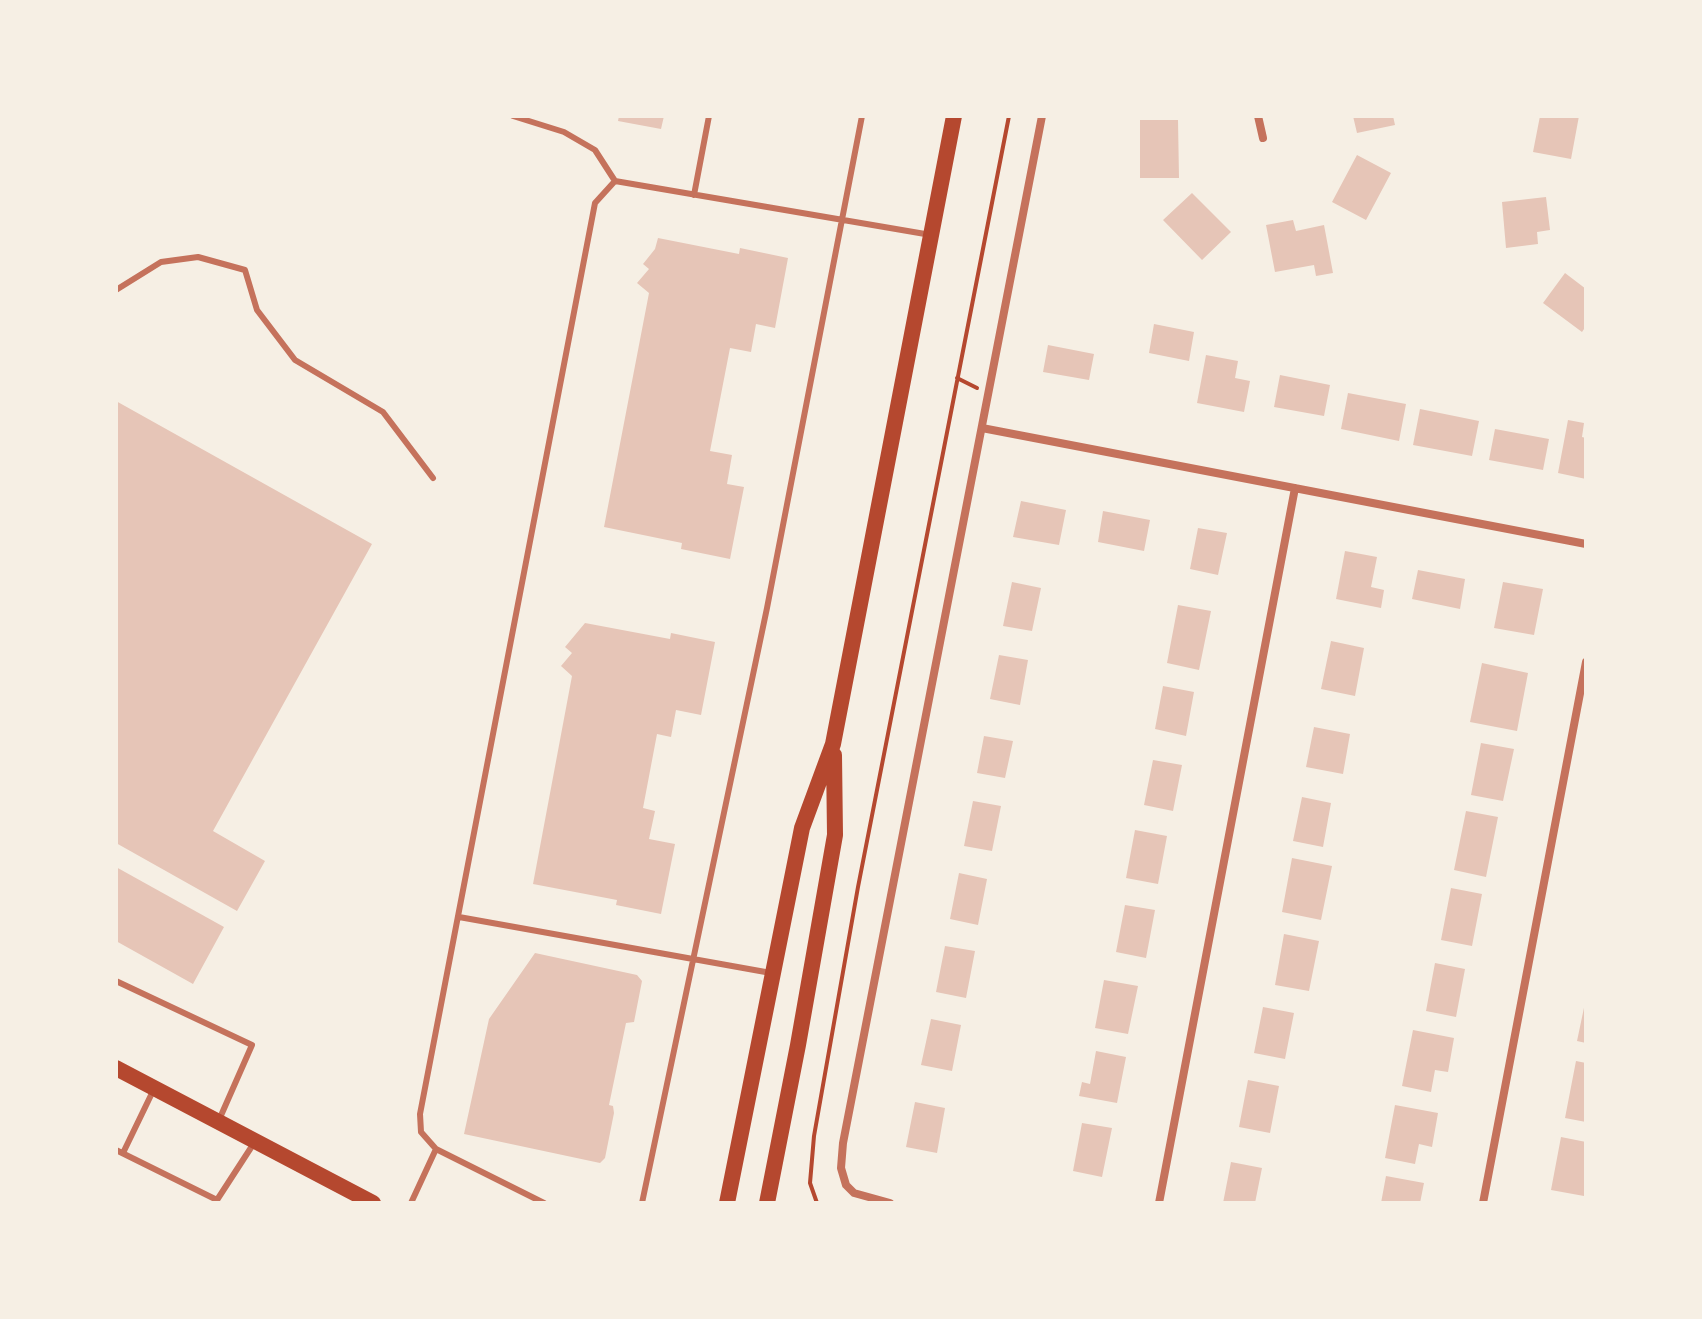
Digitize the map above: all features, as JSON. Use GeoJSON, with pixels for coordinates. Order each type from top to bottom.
{"type":"FeatureCollection","features":[{"type":"Feature","properties":{"kind":"main road"},"geometry":{"type":"LineString","coordinates":[[727,1203],[802,828],[833,744],[954,116]]}},
{"type":"Feature","properties":{"kind":"main road"},"geometry":{"type":"LineString","coordinates":[[767,1203],[835,835],[833,744]]}},
{"type":"Feature","properties":{"kind":"main road"},"geometry":{"type":"LineString","coordinates":[[116,1068],[373,1203]]}},
{"type":"Feature","properties":{"kind":"street"},"geometry":{"type":"LineString","coordinates":[[890,1203],[854,1193],[846,1185],[841,1168],[843,1143],[1042,116]]}},
{"type":"Feature","properties":{"kind":"street"},"geometry":{"type":"LineString","coordinates":[[1258,116],[1263,138]]}},
{"type":"Feature","properties":{"kind":"street"},"geometry":{"type":"LineString","coordinates":[[982,428],[1586,544]]}},
{"type":"Feature","properties":{"kind":"street"},"geometry":{"type":"LineString","coordinates":[[1159,1203],[1295,488]]}},
{"type":"Feature","properties":{"kind":"street"},"geometry":{"type":"LineString","coordinates":[[1483,1203],[1586,662]]}},
{"type":"Feature","properties":{"kind":"lane"},"geometry":{"type":"LineString","coordinates":[[513,116],[564,132],[595,150],[615,181],[932,235]]}},
{"type":"Feature","properties":{"kind":"lane"},"geometry":{"type":"LineString","coordinates":[[694,195],[709,116]]}},
{"type":"Feature","properties":{"kind":"lane"},"geometry":{"type":"LineString","coordinates":[[642,1203],[767,608],[862,116]]}},
{"type":"Feature","properties":{"kind":"lane"},"geometry":{"type":"LineString","coordinates":[[544,1203],[436,1149],[421,1132],[420,1114],[595,203],[615,181]]}},
{"type":"Feature","properties":{"kind":"lane"},"geometry":{"type":"LineString","coordinates":[[116,290],[161,262],[198,257],[245,270],[257,310],[295,360],[383,412],[433,478]]}},
{"type":"Feature","properties":{"kind":"lane"},"geometry":{"type":"LineString","coordinates":[[459,917],[771,973]]}},
{"type":"Feature","properties":{"kind":"lane"},"geometry":{"type":"LineString","coordinates":[[116,981],[252,1045],[219,1121]]}},
{"type":"Feature","properties":{"kind":"lane"},"geometry":{"type":"LineString","coordinates":[[154,1088],[120,1151],[219,1201],[256,1140]]}},
{"type":"Feature","properties":{"kind":"lane"},"geometry":{"type":"LineString","coordinates":[[411,1203],[436,1149]]}},
{"type":"Feature","properties":{"kind":"path"},"geometry":{"type":"LineString","coordinates":[[817,1203],[810,1183],[814,1136],[858,887],[1009,116]]}},
{"type":"Feature","properties":{"kind":"building"},"geometry":{"type":"Polygon","coordinates":[[[619,116],[664,116],[661,129],[618,121],[619,116]]]}},
{"type":"Feature","properties":{"kind":"building"},"geometry":{"type":"Polygon","coordinates":[[[1353,116],[1393,116],[1395,125],[1357,133],[1353,116]]]}},
{"type":"Feature","properties":{"kind":"building"},"geometry":{"type":"Polygon","coordinates":[[[1540,116],[1579,116],[1571,159],[1533,152],[1540,116]]]}},
{"type":"Feature","properties":{"kind":"building"},"geometry":{"type":"Polygon","coordinates":[[[1140,120],[1178,120],[1179,178],[1140,178],[1140,120]]]}},
{"type":"Feature","properties":{"kind":"building"},"geometry":{"type":"Polygon","coordinates":[[[1357,155],[1391,173],[1366,220],[1332,202],[1357,155]]]}},
{"type":"Feature","properties":{"kind":"building"},"geometry":{"type":"Polygon","coordinates":[[[1192,193],[1231,232],[1202,260],[1163,220],[1192,193]]]}},
{"type":"Feature","properties":{"kind":"building"},"geometry":{"type":"Polygon","coordinates":[[[1546,197],[1550,230],[1537,232],[1538,244],[1506,248],[1502,202],[1546,197]]]}},
{"type":"Feature","properties":{"kind":"building"},"geometry":{"type":"Polygon","coordinates":[[[1293,220],[1296,231],[1324,225],[1333,273],[1316,276],[1314,265],[1275,272],[1266,225],[1293,220]]]}},
{"type":"Feature","properties":{"kind":"building"},"geometry":{"type":"Polygon","coordinates":[[[658,238],[739,254],[740,248],[788,258],[775,328],[756,324],[751,352],[730,348],[710,451],[732,455],[727,484],[744,487],[730,559],[681,549],[682,543],[604,527],[649,293],[637,283],[649,269],[643,264],[655,249],[658,238]]]}},
{"type":"Feature","properties":{"kind":"building"},"geometry":{"type":"Polygon","coordinates":[[[1565,273],[1586,289],[1586,326],[1582,332],[1543,303],[1565,273]]]}},
{"type":"Feature","properties":{"kind":"building"},"geometry":{"type":"Polygon","coordinates":[[[1154,324],[1194,332],[1189,361],[1149,353],[1154,324]]]}},
{"type":"Feature","properties":{"kind":"building"},"geometry":{"type":"Polygon","coordinates":[[[1048,345],[1094,354],[1089,380],[1043,372],[1048,345]]]}},
{"type":"Feature","properties":{"kind":"building"},"geometry":{"type":"Polygon","coordinates":[[[1206,355],[1238,361],[1235,378],[1250,381],[1244,412],[1197,403],[1206,355]]]}},
{"type":"Feature","properties":{"kind":"building"},"geometry":{"type":"Polygon","coordinates":[[[1280,375],[1330,385],[1324,416],[1274,407],[1280,375]]]}},
{"type":"Feature","properties":{"kind":"building"},"geometry":{"type":"Polygon","coordinates":[[[1348,393],[1406,404],[1399,441],[1341,429],[1348,393]]]}},
{"type":"Feature","properties":{"kind":"building"},"geometry":{"type":"Polygon","coordinates":[[[116,401],[372,544],[213,831],[265,861],[237,911],[116,843],[116,401]]]}},
{"type":"Feature","properties":{"kind":"building"},"geometry":{"type":"Polygon","coordinates":[[[1420,409],[1479,421],[1472,456],[1413,445],[1420,409]]]}},
{"type":"Feature","properties":{"kind":"building"},"geometry":{"type":"Polygon","coordinates":[[[1568,420],[1584,423],[1582,437],[1586,438],[1586,479],[1558,473],[1568,420]]]}},
{"type":"Feature","properties":{"kind":"building"},"geometry":{"type":"Polygon","coordinates":[[[1495,429],[1549,439],[1543,470],[1489,460],[1495,429]]]}},
{"type":"Feature","properties":{"kind":"building"},"geometry":{"type":"Polygon","coordinates":[[[1021,501],[1066,510],[1059,545],[1013,537],[1021,501]]]}},
{"type":"Feature","properties":{"kind":"building"},"geometry":{"type":"Polygon","coordinates":[[[1103,511],[1150,520],[1144,551],[1098,542],[1103,511]]]}},
{"type":"Feature","properties":{"kind":"building"},"geometry":{"type":"Polygon","coordinates":[[[1198,528],[1227,533],[1218,575],[1190,569],[1198,528]]]}},
{"type":"Feature","properties":{"kind":"building"},"geometry":{"type":"Polygon","coordinates":[[[1345,551],[1377,557],[1371,587],[1384,590],[1381,608],[1336,599],[1345,551]]]}},
{"type":"Feature","properties":{"kind":"building"},"geometry":{"type":"Polygon","coordinates":[[[1418,570],[1465,579],[1460,609],[1412,599],[1418,570]]]}},
{"type":"Feature","properties":{"kind":"building"},"geometry":{"type":"Polygon","coordinates":[[[1012,582],[1041,588],[1032,631],[1003,626],[1012,582]]]}},
{"type":"Feature","properties":{"kind":"building"},"geometry":{"type":"Polygon","coordinates":[[[1503,582],[1543,589],[1534,635],[1494,628],[1503,582]]]}},
{"type":"Feature","properties":{"kind":"building"},"geometry":{"type":"Polygon","coordinates":[[[1178,605],[1211,611],[1199,670],[1167,663],[1178,605]]]}},
{"type":"Feature","properties":{"kind":"building"},"geometry":{"type":"Polygon","coordinates":[[[585,623],[670,639],[671,633],[715,642],[701,715],[676,710],[671,737],[657,734],[643,808],[655,811],[649,839],[675,844],[661,914],[616,905],[617,900],[533,884],[572,676],[561,666],[572,653],[565,647],[585,623]]]}},
{"type":"Feature","properties":{"kind":"building"},"geometry":{"type":"Polygon","coordinates":[[[1331,641],[1364,648],[1355,696],[1321,689],[1331,641]]]}},
{"type":"Feature","properties":{"kind":"building"},"geometry":{"type":"Polygon","coordinates":[[[999,655],[1028,660],[1020,705],[990,699],[999,655]]]}},
{"type":"Feature","properties":{"kind":"building"},"geometry":{"type":"Polygon","coordinates":[[[1482,663],[1528,673],[1517,731],[1470,722],[1482,663]]]}},
{"type":"Feature","properties":{"kind":"building"},"geometry":{"type":"Polygon","coordinates":[[[1163,686],[1194,692],[1186,736],[1155,729],[1163,686]]]}},
{"type":"Feature","properties":{"kind":"building"},"geometry":{"type":"Polygon","coordinates":[[[1314,727],[1350,734],[1343,774],[1306,767],[1314,727]]]}},
{"type":"Feature","properties":{"kind":"building"},"geometry":{"type":"Polygon","coordinates":[[[984,736],[1013,741],[1005,778],[977,773],[984,736]]]}},
{"type":"Feature","properties":{"kind":"building"},"geometry":{"type":"Polygon","coordinates":[[[1481,743],[1514,749],[1503,801],[1471,795],[1481,743]]]}},
{"type":"Feature","properties":{"kind":"building"},"geometry":{"type":"Polygon","coordinates":[[[1153,760],[1182,765],[1173,811],[1144,805],[1153,760]]]}},
{"type":"Feature","properties":{"kind":"building"},"geometry":{"type":"Polygon","coordinates":[[[1302,797],[1331,803],[1323,847],[1293,841],[1302,797]]]}},
{"type":"Feature","properties":{"kind":"building"},"geometry":{"type":"Polygon","coordinates":[[[973,801],[1001,806],[992,851],[964,846],[973,801]]]}},
{"type":"Feature","properties":{"kind":"building"},"geometry":{"type":"Polygon","coordinates":[[[1466,811],[1498,817],[1486,877],[1454,870],[1466,811]]]}},
{"type":"Feature","properties":{"kind":"building"},"geometry":{"type":"Polygon","coordinates":[[[1135,830],[1167,836],[1158,884],[1126,878],[1135,830]]]}},
{"type":"Feature","properties":{"kind":"building"},"geometry":{"type":"Polygon","coordinates":[[[1292,858],[1332,866],[1321,920],[1282,912],[1292,858]]]}},
{"type":"Feature","properties":{"kind":"building"},"geometry":{"type":"Polygon","coordinates":[[[116,867],[224,927],[193,984],[116,941],[116,867]]]}},
{"type":"Feature","properties":{"kind":"building"},"geometry":{"type":"Polygon","coordinates":[[[959,873],[987,879],[978,925],[950,919],[959,873]]]}},
{"type":"Feature","properties":{"kind":"building"},"geometry":{"type":"Polygon","coordinates":[[[1451,888],[1482,894],[1472,946],[1441,940],[1451,888]]]}},
{"type":"Feature","properties":{"kind":"building"},"geometry":{"type":"Polygon","coordinates":[[[1125,905],[1155,910],[1146,958],[1116,952],[1125,905]]]}},
{"type":"Feature","properties":{"kind":"building"},"geometry":{"type":"Polygon","coordinates":[[[1284,934],[1319,941],[1309,991],[1275,985],[1284,934]]]}},
{"type":"Feature","properties":{"kind":"building"},"geometry":{"type":"Polygon","coordinates":[[[945,946],[975,951],[966,998],[936,992],[945,946]]]}},
{"type":"Feature","properties":{"kind":"building"},"geometry":{"type":"Polygon","coordinates":[[[535,953],[637,975],[642,981],[634,1022],[626,1023],[609,1105],[613,1106],[614,1113],[605,1158],[600,1163],[464,1134],[489,1019],[535,953]]]}},
{"type":"Feature","properties":{"kind":"building"},"geometry":{"type":"Polygon","coordinates":[[[1435,963],[1465,969],[1456,1017],[1426,1011],[1435,963]]]}},
{"type":"Feature","properties":{"kind":"building"},"geometry":{"type":"Polygon","coordinates":[[[1104,980],[1138,986],[1128,1034],[1095,1028],[1104,980]]]}},
{"type":"Feature","properties":{"kind":"building"},"geometry":{"type":"Polygon","coordinates":[[[1586,1003],[1586,1043],[1577,1041],[1586,1003]]]}},
{"type":"Feature","properties":{"kind":"building"},"geometry":{"type":"Polygon","coordinates":[[[1263,1007],[1294,1013],[1285,1059],[1254,1053],[1263,1007]]]}},
{"type":"Feature","properties":{"kind":"building"},"geometry":{"type":"Polygon","coordinates":[[[931,1019],[961,1025],[952,1071],[921,1065],[931,1019]]]}},
{"type":"Feature","properties":{"kind":"building"},"geometry":{"type":"Polygon","coordinates":[[[1413,1030],[1454,1038],[1448,1072],[1435,1070],[1431,1092],[1402,1086],[1413,1030]]]}},
{"type":"Feature","properties":{"kind":"building"},"geometry":{"type":"Polygon","coordinates":[[[1096,1051],[1126,1057],[1117,1103],[1079,1096],[1082,1082],[1090,1084],[1096,1051]]]}},
{"type":"Feature","properties":{"kind":"building"},"geometry":{"type":"Polygon","coordinates":[[[1576,1061],[1586,1063],[1586,1122],[1565,1118],[1576,1061]]]}},
{"type":"Feature","properties":{"kind":"building"},"geometry":{"type":"Polygon","coordinates":[[[1248,1080],[1279,1086],[1270,1133],[1239,1127],[1248,1080]]]}},
{"type":"Feature","properties":{"kind":"building"},"geometry":{"type":"Polygon","coordinates":[[[915,1102],[945,1108],[937,1153],[906,1147],[915,1102]]]}},
{"type":"Feature","properties":{"kind":"building"},"geometry":{"type":"Polygon","coordinates":[[[1395,1105],[1438,1113],[1432,1147],[1419,1144],[1415,1164],[1385,1158],[1395,1105]]]}},
{"type":"Feature","properties":{"kind":"building"},"geometry":{"type":"Polygon","coordinates":[[[1082,1123],[1112,1128],[1102,1177],[1073,1171],[1082,1123]]]}},
{"type":"Feature","properties":{"kind":"building"},"geometry":{"type":"Polygon","coordinates":[[[1561,1137],[1586,1142],[1584,1196],[1551,1190],[1561,1137]]]}},
{"type":"Feature","properties":{"kind":"building"},"geometry":{"type":"Polygon","coordinates":[[[1231,1162],[1262,1168],[1255,1203],[1223,1203],[1231,1162]]]}},
{"type":"Feature","properties":{"kind":"building"},"geometry":{"type":"Polygon","coordinates":[[[1386,1176],[1424,1183],[1420,1203],[1381,1203],[1386,1176]]]}}]}
